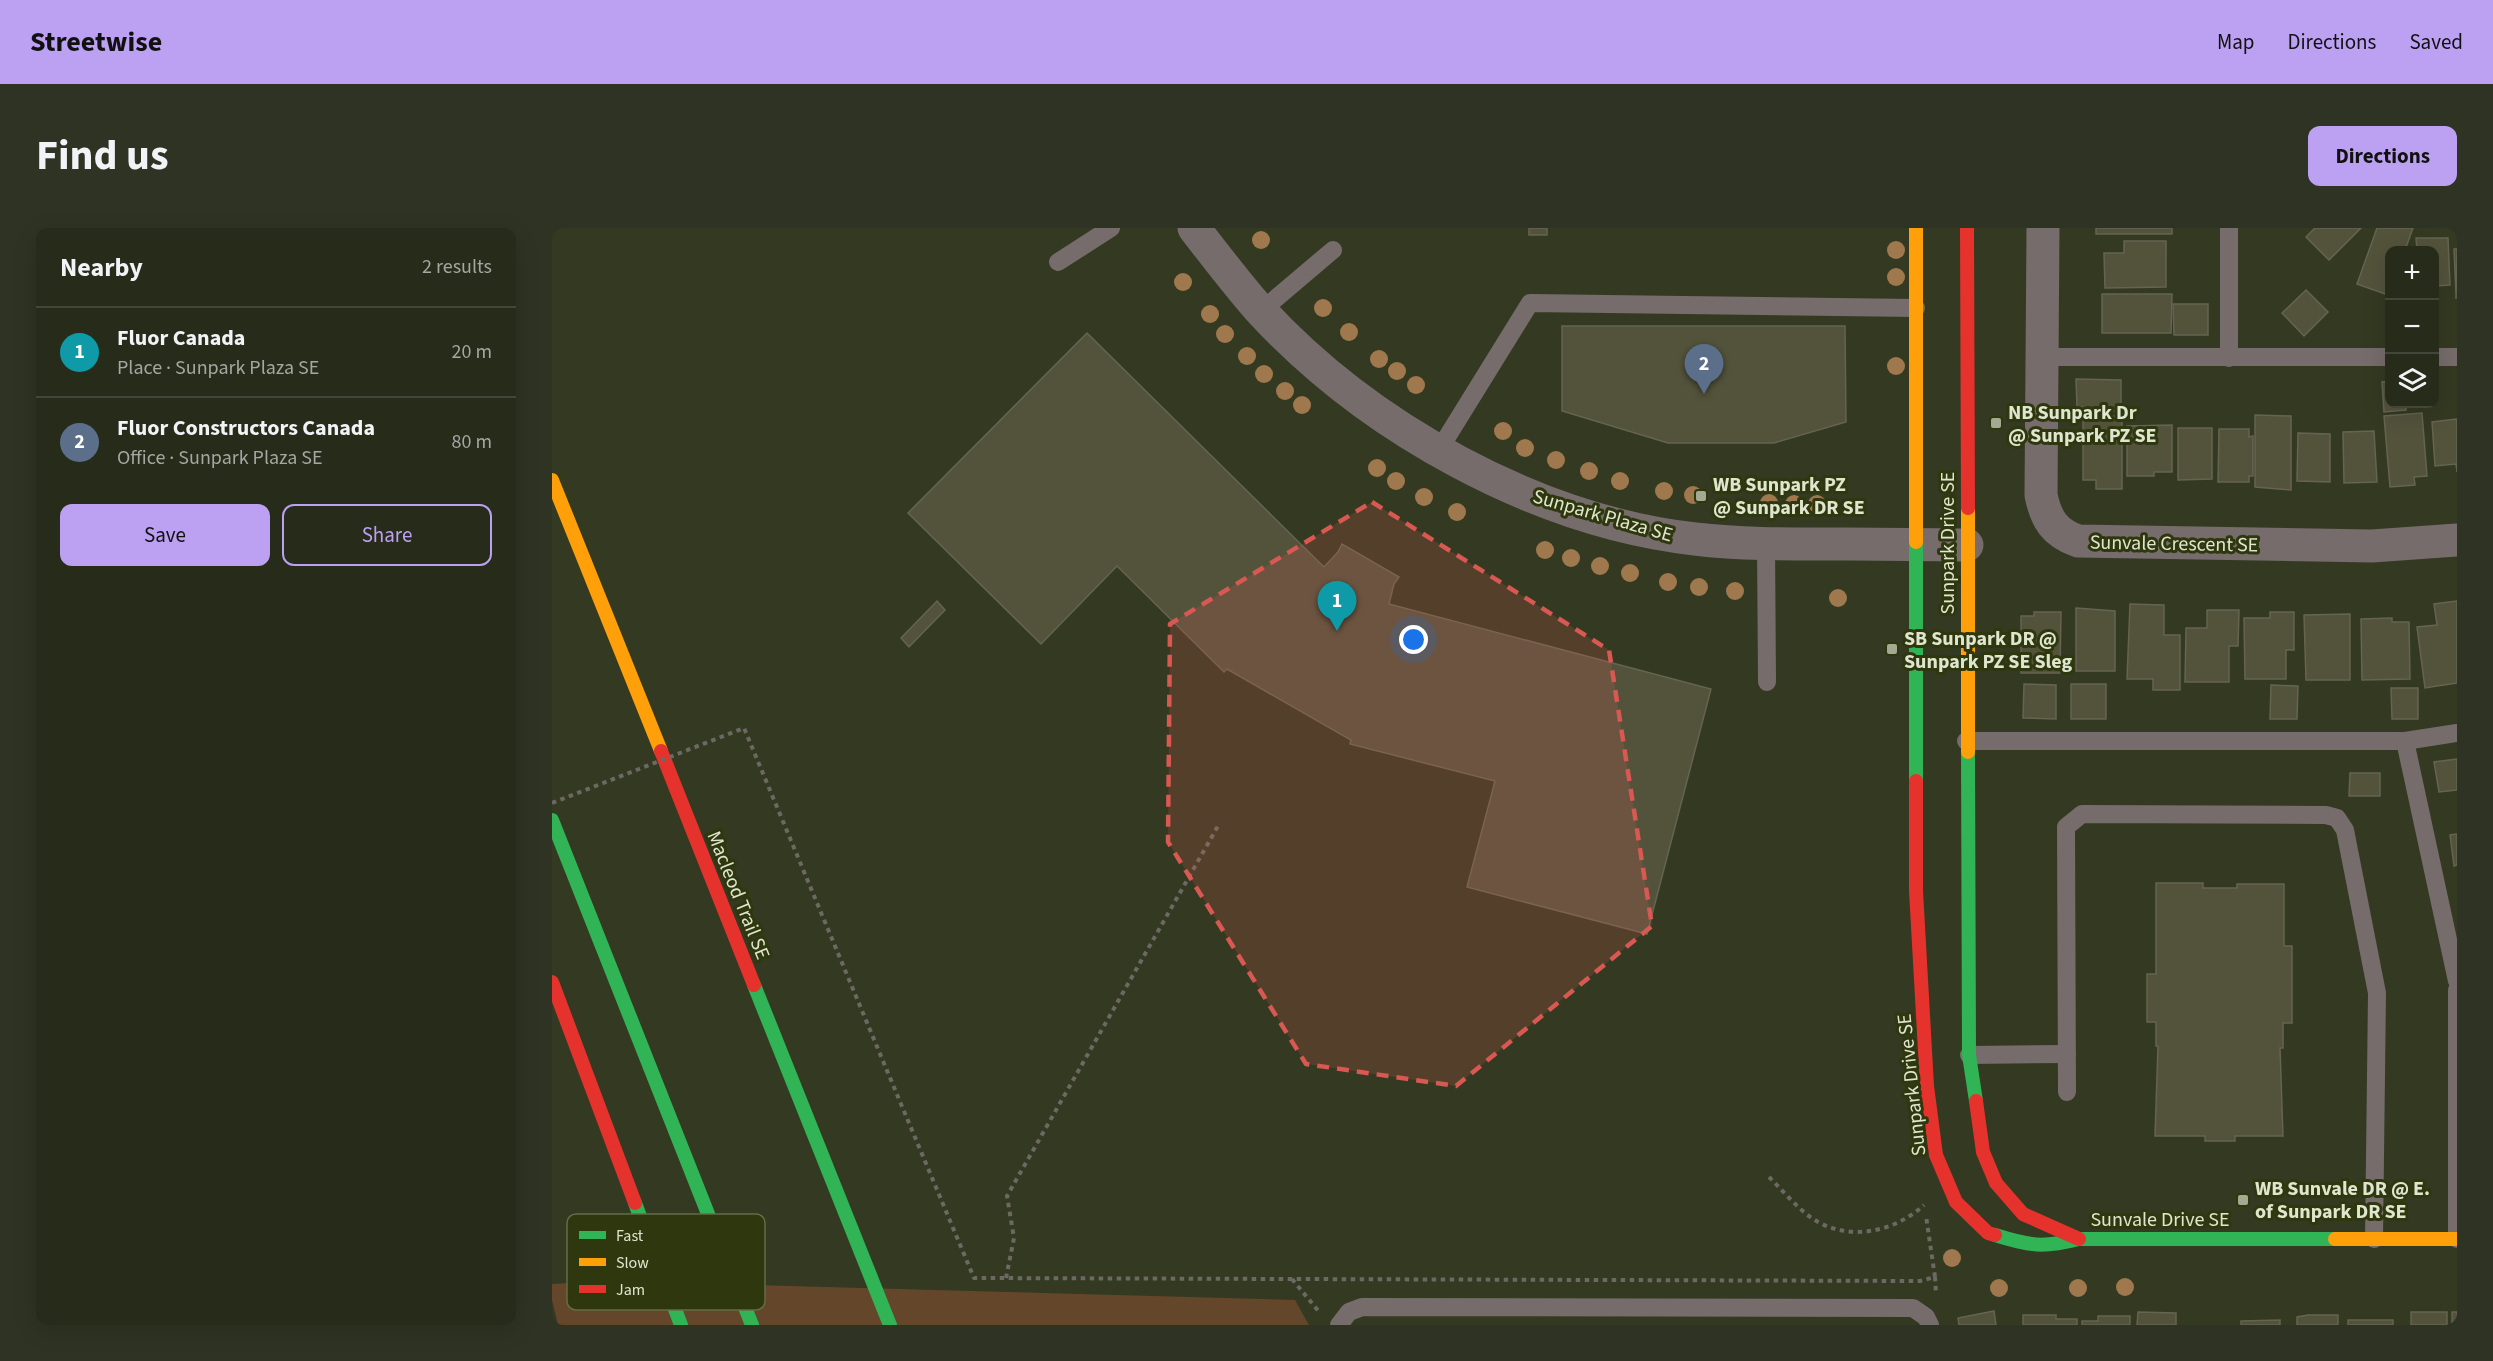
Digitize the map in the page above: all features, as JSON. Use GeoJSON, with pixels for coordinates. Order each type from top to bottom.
{"type":"FeatureCollection","features":[{"type":"Feature","properties":{"kind":"main road","name":"Sunpark Drive SE"},"geometry":{"type":"LineString","coordinates":[[1916,228],[1916,891],[1927,1086],[1936,1155],[1956,1202],[1988,1233],[2019,1243],[2049,1247],[2079,1239]]}},
{"type":"Feature","properties":{"kind":"main road","name":"Sunpark Drive SE"},"geometry":{"type":"LineString","coordinates":[[1967,228],[1966,741],[1969,1055],[1983,1152],[1996,1183],[2023,1214],[2079,1239]]}},
{"type":"Feature","properties":{"kind":"main road","name":"Macleod Trail SE"},"geometry":{"type":"LineString","coordinates":[[552,480],[890,1325]]}},
{"type":"Feature","properties":{"kind":"main road"},"geometry":{"type":"LineString","coordinates":[[552,820],[708,1214]]}},
{"type":"Feature","properties":{"kind":"main road"},"geometry":{"type":"LineString","coordinates":[[552,982],[639,1214]]}},
{"type":"Feature","properties":{"kind":"main road","name":"Sunvale Drive SE"},"geometry":{"type":"LineString","coordinates":[[2079,1239],[2457,1239]]}},
{"type":"Feature","properties":{"kind":"main road"},"geometry":{"type":"LineString","coordinates":[[675,1310],[681,1325]]}},
{"type":"Feature","properties":{"kind":"main road"},"geometry":{"type":"LineString","coordinates":[[746,1310],[752,1325]]}},
{"type":"Feature","properties":{"kind":"street","name":"Sunpark Plaza SE"},"geometry":{"type":"LineString","coordinates":[[1194,228],[1261,311],[1342,386],[1374,410],[1439,450],[1529,495],[1576,512],[1641,529],[1693,539],[1766,544],[1967,545]]}},
{"type":"Feature","properties":{"kind":"street","name":"Sunvale Crescent SE"},"geometry":{"type":"LineString","coordinates":[[2043,228],[2041,495],[2045,513],[2051,525],[2065,536],[2078,541],[2372,546],[2457,540]]}},
{"type":"Feature","properties":{"kind":"lane"},"geometry":{"type":"LineString","coordinates":[[1058,262],[1111,228]]}},
{"type":"Feature","properties":{"kind":"lane"},"geometry":{"type":"LineString","coordinates":[[2229,228],[2229,358]]}},
{"type":"Feature","properties":{"kind":"lane"},"geometry":{"type":"LineString","coordinates":[[1261,311],[1333,250]]}},
{"type":"Feature","properties":{"kind":"lane"},"geometry":{"type":"LineString","coordinates":[[1439,450],[1530,303],[1916,308]]}},
{"type":"Feature","properties":{"kind":"lane"},"geometry":{"type":"LineString","coordinates":[[2042,357],[2385,357]]}},
{"type":"Feature","properties":{"kind":"lane"},"geometry":{"type":"LineString","coordinates":[[2439,357],[2457,357]]}},
{"type":"Feature","properties":{"kind":"lane"},"geometry":{"type":"LineString","coordinates":[[1766,544],[1767,682]]}},
{"type":"Feature","properties":{"kind":"lane"},"geometry":{"type":"LineString","coordinates":[[1966,741],[2405,741],[2457,733]]}},
{"type":"Feature","properties":{"kind":"lane"},"geometry":{"type":"LineString","coordinates":[[2405,741],[2457,981]]}},
{"type":"Feature","properties":{"kind":"lane"},"geometry":{"type":"LineString","coordinates":[[2067,1092],[2066,827],[2082,814],[2326,815],[2337,818],[2345,830],[2377,993],[2374,1239]]}},
{"type":"Feature","properties":{"kind":"lane"},"geometry":{"type":"LineString","coordinates":[[2457,990],[2457,1239]]}},
{"type":"Feature","properties":{"kind":"lane"},"geometry":{"type":"LineString","coordinates":[[1969,1055],[2067,1054]]}},
{"type":"Feature","properties":{"kind":"lane"},"geometry":{"type":"LineString","coordinates":[[1331,1321],[1342,1319],[1356,1308],[1385,1306],[1913,1308],[1926,1317],[1930,1325]]}},
{"type":"Feature","properties":{"kind":"path"},"geometry":{"type":"LineString","coordinates":[[552,803],[744,728],[974,1278],[1920,1281],[1935,1277],[1924,1205],[1913,1215],[1877,1231],[1840,1232],[1807,1214],[1769,1177]]}},
{"type":"Feature","properties":{"kind":"path"},"geometry":{"type":"LineString","coordinates":[[1006,1278],[1014,1238],[1007,1196],[1218,826]]}},
{"type":"Feature","properties":{"kind":"path"},"geometry":{"type":"LineString","coordinates":[[1291,1279],[1331,1321]]}},
{"type":"Feature","properties":{"kind":"highlighted area"},"geometry":{"type":"Polygon","coordinates":[[[1372,502],[1609,650],[1652,926],[1456,1086],[1306,1064],[1168,842],[1170,624],[1372,502]]]}},
{"type":"Feature","properties":{"kind":"shaded area"},"geometry":{"type":"Polygon","coordinates":[[[567,1283],[567,1310],[765,1310],[765,1285],[1295,1300],[1309,1325],[558,1325],[552,1300],[552,1284],[567,1283]]]}},
{"type":"Feature","properties":{"kind":"building"},"geometry":{"type":"Polygon","coordinates":[[[1529,228],[1547,228],[1547,235],[1529,235],[1529,228]]]}},
{"type":"Feature","properties":{"kind":"building"},"geometry":{"type":"Polygon","coordinates":[[[2096,228],[2172,228],[2172,234],[2096,234],[2096,228]]]}},
{"type":"Feature","properties":{"kind":"building"},"geometry":{"type":"Polygon","coordinates":[[[2315,228],[2361,228],[2329,260],[2306,237],[2315,228]]]}},
{"type":"Feature","properties":{"kind":"building"},"geometry":{"type":"Polygon","coordinates":[[[2377,228],[2413,228],[2406,246],[2385,246],[2385,294],[2357,284],[2377,228]]]}},
{"type":"Feature","properties":{"kind":"building"},"geometry":{"type":"Polygon","coordinates":[[[2416,238],[2448,238],[2450,285],[2439,286],[2439,246],[2417,246],[2416,238]]]}},
{"type":"Feature","properties":{"kind":"building"},"geometry":{"type":"Polygon","coordinates":[[[2124,241],[2166,241],[2166,287],[2105,288],[2104,253],[2124,253],[2124,241]]]}},
{"type":"Feature","properties":{"kind":"building"},"geometry":{"type":"Polygon","coordinates":[[[2454,249],[2457,249],[2456,299],[2456,295],[2454,249]]]}},
{"type":"Feature","properties":{"kind":"building"},"geometry":{"type":"Polygon","coordinates":[[[2306,290],[2328,312],[2304,336],[2282,313],[2306,290]]]}},
{"type":"Feature","properties":{"kind":"building"},"geometry":{"type":"Polygon","coordinates":[[[2102,294],[2172,294],[2171,333],[2102,333],[2102,294]]]}},
{"type":"Feature","properties":{"kind":"building"},"geometry":{"type":"Polygon","coordinates":[[[2173,304],[2208,304],[2208,335],[2174,335],[2173,304]]]}},
{"type":"Feature","properties":{"kind":"building"},"geometry":{"type":"Polygon","coordinates":[[[1562,326],[1845,326],[1846,422],[1774,443],[1668,443],[1562,411],[1562,326]]]}},
{"type":"Feature","properties":{"kind":"building"},"geometry":{"type":"Polygon","coordinates":[[[1087,333],[1324,567],[1342,544],[1399,577],[1394,584],[1389,604],[1711,689],[1647,934],[1467,887],[1495,781],[1350,744],[1351,740],[1227,669],[1224,672],[1117,566],[1041,644],[908,513],[1087,333]]]}},
{"type":"Feature","properties":{"kind":"building"},"geometry":{"type":"Polygon","coordinates":[[[2076,379],[2121,380],[2121,411],[2087,411],[2087,407],[2077,407],[2076,379]]]}},
{"type":"Feature","properties":{"kind":"building"},"geometry":{"type":"Polygon","coordinates":[[[2382,382],[2385,382],[2385,408],[2406,408],[2406,410],[2384,412],[2382,382]]]}},
{"type":"Feature","properties":{"kind":"building"},"geometry":{"type":"Polygon","coordinates":[[[2422,413],[2427,476],[2414,477],[2415,485],[2390,487],[2384,416],[2422,413]]]}},
{"type":"Feature","properties":{"kind":"building"},"geometry":{"type":"Polygon","coordinates":[[[2255,415],[2291,416],[2291,490],[2255,487],[2255,415]]]}},
{"type":"Feature","properties":{"kind":"building"},"geometry":{"type":"Polygon","coordinates":[[[2083,416],[2122,416],[2122,489],[2096,489],[2096,480],[2083,480],[2083,416]]]}},
{"type":"Feature","properties":{"kind":"building"},"geometry":{"type":"Polygon","coordinates":[[[2457,419],[2457,472],[2456,464],[2435,466],[2432,422],[2457,419]]]}},
{"type":"Feature","properties":{"kind":"building"},"geometry":{"type":"Polygon","coordinates":[[[2172,425],[2172,472],[2154,472],[2154,476],[2127,476],[2127,426],[2172,425]]]}},
{"type":"Feature","properties":{"kind":"building"},"geometry":{"type":"Polygon","coordinates":[[[2178,428],[2212,428],[2212,479],[2178,480],[2178,428]]]}},
{"type":"Feature","properties":{"kind":"building"},"geometry":{"type":"Polygon","coordinates":[[[2219,429],[2249,429],[2249,437],[2253,436],[2253,476],[2249,476],[2249,482],[2218,482],[2219,429]]]}},
{"type":"Feature","properties":{"kind":"building"},"geometry":{"type":"Polygon","coordinates":[[[2374,431],[2377,482],[2344,483],[2343,432],[2374,431]]]}},
{"type":"Feature","properties":{"kind":"building"},"geometry":{"type":"Polygon","coordinates":[[[2298,433],[2330,434],[2330,482],[2297,481],[2298,433]]]}},
{"type":"Feature","properties":{"kind":"building"},"geometry":{"type":"Polygon","coordinates":[[[937,601],[945,610],[909,647],[901,638],[937,601]]]}},
{"type":"Feature","properties":{"kind":"building"},"geometry":{"type":"Polygon","coordinates":[[[2457,601],[2457,683],[2425,688],[2417,627],[2437,625],[2434,604],[2457,601]]]}},
{"type":"Feature","properties":{"kind":"building"},"geometry":{"type":"Polygon","coordinates":[[[2130,604],[2164,605],[2164,635],[2180,635],[2180,690],[2153,690],[2153,679],[2127,679],[2130,604]]]}},
{"type":"Feature","properties":{"kind":"building"},"geometry":{"type":"Polygon","coordinates":[[[2076,608],[2115,611],[2115,671],[2076,671],[2076,608]]]}},
{"type":"Feature","properties":{"kind":"building"},"geometry":{"type":"Polygon","coordinates":[[[2207,610],[2239,610],[2238,646],[2229,646],[2229,682],[2185,682],[2186,628],[2207,628],[2207,610]]]}},
{"type":"Feature","properties":{"kind":"building"},"geometry":{"type":"Polygon","coordinates":[[[2034,612],[2061,612],[2060,673],[2021,673],[2021,616],[2034,616],[2034,612]]]}},
{"type":"Feature","properties":{"kind":"building"},"geometry":{"type":"Polygon","coordinates":[[[2270,612],[2294,612],[2294,650],[2286,650],[2286,679],[2245,679],[2244,618],[2270,618],[2270,612]]]}},
{"type":"Feature","properties":{"kind":"building"},"geometry":{"type":"Polygon","coordinates":[[[2350,614],[2350,680],[2306,680],[2304,615],[2350,614]]]}},
{"type":"Feature","properties":{"kind":"building"},"geometry":{"type":"Polygon","coordinates":[[[2392,618],[2392,622],[2409,622],[2410,679],[2362,680],[2361,619],[2392,618]]]}},
{"type":"Feature","properties":{"kind":"building"},"geometry":{"type":"Polygon","coordinates":[[[2024,684],[2056,685],[2056,719],[2023,718],[2024,684]]]}},
{"type":"Feature","properties":{"kind":"building"},"geometry":{"type":"Polygon","coordinates":[[[2071,684],[2106,684],[2106,719],[2071,719],[2071,684]]]}},
{"type":"Feature","properties":{"kind":"building"},"geometry":{"type":"Polygon","coordinates":[[[2271,685],[2298,686],[2297,719],[2270,719],[2271,685]]]}},
{"type":"Feature","properties":{"kind":"building"},"geometry":{"type":"Polygon","coordinates":[[[2391,688],[2418,688],[2418,719],[2392,719],[2391,688]]]}},
{"type":"Feature","properties":{"kind":"building"},"geometry":{"type":"Polygon","coordinates":[[[2457,759],[2457,790],[2439,792],[2434,762],[2457,759]]]}},
{"type":"Feature","properties":{"kind":"building"},"geometry":{"type":"Polygon","coordinates":[[[2350,773],[2380,773],[2380,796],[2349,796],[2350,773]]]}},
{"type":"Feature","properties":{"kind":"building"},"geometry":{"type":"Polygon","coordinates":[[[2457,834],[2457,865],[2454,866],[2450,835],[2457,834]]]}},
{"type":"Feature","properties":{"kind":"building"},"geometry":{"type":"Polygon","coordinates":[[[2156,883],[2203,883],[2203,888],[2237,888],[2237,884],[2284,884],[2284,946],[2292,946],[2292,1023],[2283,1023],[2283,1048],[2280,1048],[2283,1136],[2235,1136],[2235,1141],[2205,1141],[2205,1136],[2155,1136],[2158,1046],[2156,1046],[2156,1022],[2147,1022],[2147,974],[2156,974],[2156,883]]]}},
{"type":"Feature","properties":{"kind":"building"},"geometry":{"type":"Polygon","coordinates":[[[1994,1311],[1996,1325],[1959,1325],[1958,1318],[1994,1311]]]}},
{"type":"Feature","properties":{"kind":"building"},"geometry":{"type":"Polygon","coordinates":[[[2138,1312],[2176,1313],[2176,1325],[2137,1325],[2138,1312]]]}},
{"type":"Feature","properties":{"kind":"building"},"geometry":{"type":"Polygon","coordinates":[[[2411,1312],[2447,1312],[2447,1325],[2411,1325],[2411,1312]]]}},
{"type":"Feature","properties":{"kind":"building"},"geometry":{"type":"Polygon","coordinates":[[[2452,1312],[2457,1312],[2457,1325],[2452,1325],[2452,1312]]]}},
{"type":"Feature","properties":{"kind":"building"},"geometry":{"type":"Polygon","coordinates":[[[2023,1315],[2056,1315],[2056,1319],[2077,1319],[2077,1325],[2023,1325],[2023,1315]]]}},
{"type":"Feature","properties":{"kind":"building"},"geometry":{"type":"Polygon","coordinates":[[[2338,1315],[2338,1325],[2297,1325],[2297,1317],[2338,1315]]]}},
{"type":"Feature","properties":{"kind":"building"},"geometry":{"type":"Polygon","coordinates":[[[2098,1316],[2130,1316],[2130,1325],[2082,1325],[2082,1321],[2098,1321],[2098,1316]]]}},
{"type":"Feature","properties":{"kind":"building"},"geometry":{"type":"Polygon","coordinates":[[[2280,1320],[2280,1325],[2241,1325],[2241,1321],[2280,1320]]]}},
{"type":"Feature","properties":{"kind":"building"},"geometry":{"type":"Polygon","coordinates":[[[2348,1320],[2393,1320],[2393,1325],[2348,1325],[2348,1320]]]}},
{"type":"Feature","properties":{"kind":"traffic: fast"},"geometry":{"type":"LineString","coordinates":[[1916,542],[1916,781]]}},
{"type":"Feature","properties":{"kind":"traffic: fast"},"geometry":{"type":"LineString","coordinates":[[1968,752],[1969,1055],[1976,1101]]}},
{"type":"Feature","properties":{"kind":"traffic: fast"},"geometry":{"type":"LineString","coordinates":[[552,820],[708,1214]]}},
{"type":"Feature","properties":{"kind":"traffic: fast"},"geometry":{"type":"LineString","coordinates":[[754,985],[890,1325]]}},
{"type":"Feature","properties":{"kind":"traffic: fast"},"geometry":{"type":"LineString","coordinates":[[635,1203],[639,1214]]}},
{"type":"Feature","properties":{"kind":"traffic: fast"},"geometry":{"type":"LineString","coordinates":[[1995,1235],[2037,1245],[2079,1239],[2335,1239]]}},
{"type":"Feature","properties":{"kind":"traffic: fast"},"geometry":{"type":"LineString","coordinates":[[675,1310],[681,1325]]}},
{"type":"Feature","properties":{"kind":"traffic: fast"},"geometry":{"type":"LineString","coordinates":[[746,1310],[752,1325]]}},
{"type":"Feature","properties":{"kind":"traffic: slow"},"geometry":{"type":"LineString","coordinates":[[1916,228],[1916,542]]}},
{"type":"Feature","properties":{"kind":"traffic: slow"},"geometry":{"type":"LineString","coordinates":[[552,480],[661,751]]}},
{"type":"Feature","properties":{"kind":"traffic: slow"},"geometry":{"type":"LineString","coordinates":[[1968,508],[1968,752]]}},
{"type":"Feature","properties":{"kind":"traffic: slow"},"geometry":{"type":"LineString","coordinates":[[2335,1239],[2457,1239]]}},
{"type":"Feature","properties":{"kind":"traffic: jam"},"geometry":{"type":"LineString","coordinates":[[1967,228],[1968,508]]}},
{"type":"Feature","properties":{"kind":"traffic: jam"},"geometry":{"type":"LineString","coordinates":[[661,751],[754,985]]}},
{"type":"Feature","properties":{"kind":"traffic: jam"},"geometry":{"type":"LineString","coordinates":[[1916,781],[1916,891],[1927,1086],[1936,1155],[1956,1202],[1988,1233],[1995,1235]]}},
{"type":"Feature","properties":{"kind":"traffic: jam"},"geometry":{"type":"LineString","coordinates":[[552,982],[635,1203]]}},
{"type":"Feature","properties":{"kind":"traffic: jam"},"geometry":{"type":"LineString","coordinates":[[1976,1101],[1983,1152],[1996,1183],[2023,1214],[2079,1239]]}},
{"type":"Feature","properties":{"kind":"place","name":"Fluor Constructors Canada"},"geometry":{"type":"Point","coordinates":[1704,394]}},
{"type":"Feature","properties":{"kind":"place","name":"NB Sunpark Dr @ Sunpark PZ SE"},"geometry":{"type":"Point","coordinates":[1996,423]}},
{"type":"Feature","properties":{"kind":"place","name":"WB Sunpark PZ @ Sunpark DR SE"},"geometry":{"type":"Point","coordinates":[1701,496]}},
{"type":"Feature","properties":{"kind":"place","name":"Fluor Canada"},"geometry":{"type":"Point","coordinates":[1337,631]}},
{"type":"Feature","properties":{"kind":"place","name":"SB Sunpark DR @ Sunpark PZ SE Sleg"},"geometry":{"type":"Point","coordinates":[1892,649]}},
{"type":"Feature","properties":{"kind":"place","name":"WB Sunvale DR @ E. of Sunpark DR SE"},"geometry":{"type":"Point","coordinates":[2243,1200]}}]}
